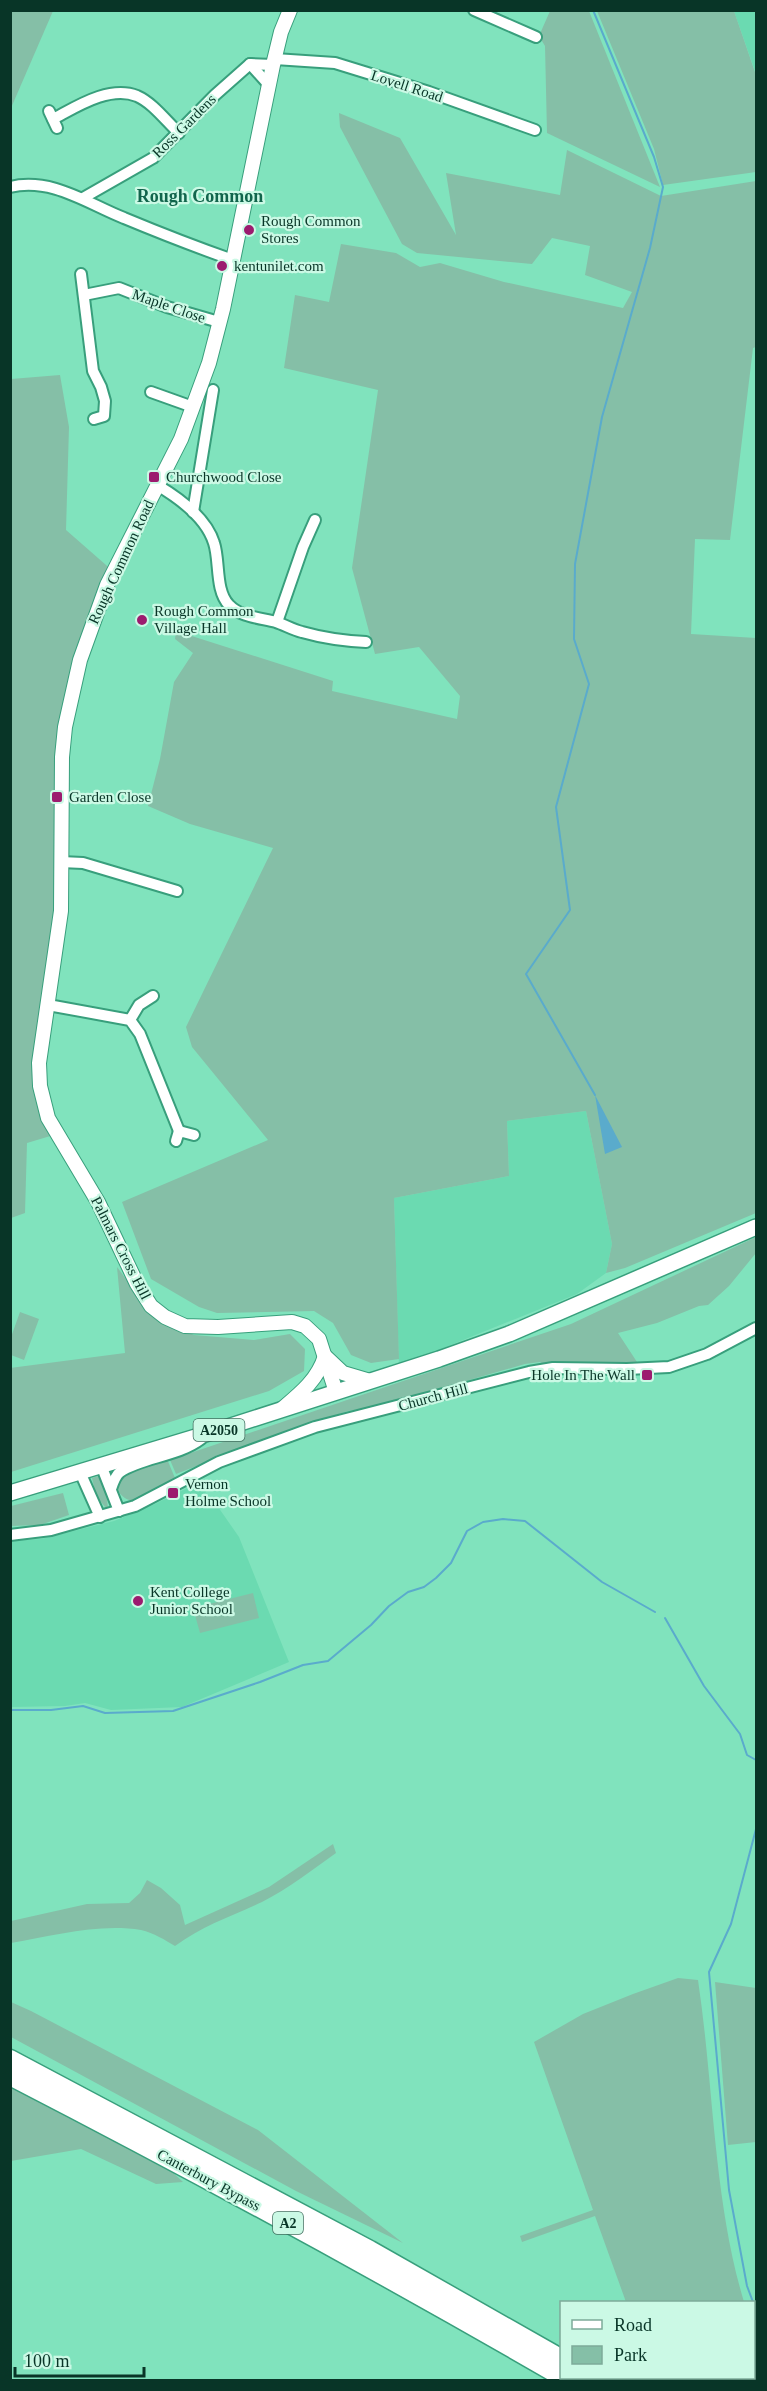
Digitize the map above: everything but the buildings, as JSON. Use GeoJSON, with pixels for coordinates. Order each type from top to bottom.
{"type":"FeatureCollection","features":[{"type":"Feature","properties":{"kind":"highway","name":"Canterbury Bypass"},"geometry":{"type":"LineString","coordinates":[[10,2059],[349,2239],[560,2358]]}},
{"type":"Feature","properties":{"kind":"highway","name":"Canterbury Bypass"},"geometry":{"type":"LineString","coordinates":[[10,2076],[357,2260],[560,2376]]}},
{"type":"Feature","properties":{"kind":"main road","name":"A2050"},"geometry":{"type":"LineString","coordinates":[[10,1493],[282,1410],[509,1335],[756,1227]]}},
{"type":"Feature","properties":{"kind":"street","name":"Rough Common Road"},"geometry":{"type":"LineString","coordinates":[[48,1005],[61,911],[62,757],[65,727],[80,660],[107,585],[181,439],[209,363],[274,62],[281,32],[290,10]]}},
{"type":"Feature","properties":{"kind":"street"},"geometry":{"type":"LineString","coordinates":[[474,10],[536,38]]}},
{"type":"Feature","properties":{"kind":"street"},"geometry":{"type":"LineString","coordinates":[[250,64],[274,62]]}},
{"type":"Feature","properties":{"kind":"street","name":"Lovell Road"},"geometry":{"type":"LineString","coordinates":[[274,62],[335,63],[429,92],[535,130]]}},
{"type":"Feature","properties":{"kind":"street"},"geometry":{"type":"LineString","coordinates":[[250,64],[269,86]]}},
{"type":"Feature","properties":{"kind":"street","name":"Ross Gardens"},"geometry":{"type":"LineString","coordinates":[[83,198],[153,158],[215,95],[250,64]]}},
{"type":"Feature","properties":{"kind":"street"},"geometry":{"type":"LineString","coordinates":[[53,119],[102,96],[120,93],[136,96],[150,105],[178,133]]}},
{"type":"Feature","properties":{"kind":"street"},"geometry":{"type":"LineString","coordinates":[[10,187],[23,184],[52,187],[233,260]]}},
{"type":"Feature","properties":{"kind":"street"},"geometry":{"type":"LineString","coordinates":[[81,274],[93,353],[93,371],[105,401],[104,416],[94,419]]}},
{"type":"Feature","properties":{"kind":"street","name":"Maple Close"},"geometry":{"type":"LineString","coordinates":[[84,295],[119,288],[167,307],[219,322]]}},
{"type":"Feature","properties":{"kind":"street"},"geometry":{"type":"LineString","coordinates":[[193,512],[213,390]]}},
{"type":"Feature","properties":{"kind":"street"},"geometry":{"type":"LineString","coordinates":[[151,392],[208,416]]}},
{"type":"Feature","properties":{"kind":"street"},"geometry":{"type":"LineString","coordinates":[[157,485],[177,497],[210,532],[222,588],[229,605],[237,612],[277,622],[300,632],[366,642]]}},
{"type":"Feature","properties":{"kind":"street"},"geometry":{"type":"LineString","coordinates":[[277,622],[303,547],[315,520]]}},
{"type":"Feature","properties":{"kind":"street"},"geometry":{"type":"LineString","coordinates":[[61,862],[83,863],[177,891]]}},
{"type":"Feature","properties":{"kind":"street"},"geometry":{"type":"LineString","coordinates":[[130,1020],[139,1005],[153,996]]}},
{"type":"Feature","properties":{"kind":"street"},"geometry":{"type":"LineString","coordinates":[[48,1005],[113,1015],[130,1020],[140,1034],[178,1136],[195,1135]]}},
{"type":"Feature","properties":{"kind":"street","name":"Palmars Cross Hill"},"geometry":{"type":"LineString","coordinates":[[48,1005],[39,1063],[40,1086],[48,1118],[98,1202],[137,1284],[151,1306],[165,1317],[185,1326],[218,1328],[298,1323],[319,1339],[336,1392]]}},
{"type":"Feature","properties":{"kind":"street","name":"Church Hill"},"geometry":{"type":"LineString","coordinates":[[10,1535],[51,1530],[119,1511],[153,1498],[219,1462],[315,1427],[529,1372],[553,1368],[627,1370],[669,1367],[706,1354],[756,1328]]}},
{"type":"Feature","properties":{"kind":"street"},"geometry":{"type":"LineString","coordinates":[[282,1410],[302,1393],[321,1368],[325,1356],[343,1373],[371,1381]]}},
{"type":"Feature","properties":{"kind":"street"},"geometry":{"type":"LineString","coordinates":[[111,1489],[122,1471],[189,1448],[209,1433]]}},
{"type":"Feature","properties":{"kind":"street"},"geometry":{"type":"LineString","coordinates":[[101,1465],[119,1511]]}},
{"type":"Feature","properties":{"kind":"street"},"geometry":{"type":"LineString","coordinates":[[80,1472],[100,1516]]}},
{"type":"Feature","properties":{"kind":"shaded area"},"geometry":{"type":"Polygon","coordinates":[[[734,11],[756,11],[756,74],[734,11]]]}},
{"type":"Feature","properties":{"kind":"shaded area"},"geometry":{"type":"Polygon","coordinates":[[[586,1111],[612,1244],[606,1273],[577,1294],[399,1366],[394,1198],[509,1176],[507,1121],[586,1111]]]}},
{"type":"Feature","properties":{"kind":"shaded area","name":"Kent College Junior School"},"geometry":{"type":"Polygon","coordinates":[[[197,1483],[216,1504],[239,1537],[289,1662],[182,1707],[111,1710],[85,1703],[65,1706],[11,1707],[10,1541],[41,1539],[114,1521],[197,1483]]]}},
{"type":"Feature","properties":{"kind":"green space"},"geometry":{"type":"Polygon","coordinates":[[[10,11],[53,11],[11,108],[10,11]]]}},
{"type":"Feature","properties":{"kind":"green space"},"geometry":{"type":"Polygon","coordinates":[[[550,11],[589,11],[660,187],[547,133],[545,46],[539,36],[550,11]]]}},
{"type":"Feature","properties":{"kind":"green space"},"geometry":{"type":"Polygon","coordinates":[[[597,11],[734,11],[756,75],[756,172],[663,185],[654,149],[597,11]]]}},
{"type":"Feature","properties":{"kind":"green space"},"geometry":{"type":"Polygon","coordinates":[[[339,113],[400,138],[456,235],[446,173],[560,195],[567,150],[661,196],[756,181],[756,347],[753,348],[730,540],[695,539],[691,634],[756,638],[756,1213],[625,1268],[606,1273],[612,1244],[586,1111],[507,1121],[509,1176],[394,1198],[399,1359],[371,1363],[351,1355],[333,1323],[314,1311],[217,1313],[199,1307],[151,1279],[122,1202],[268,1140],[192,1047],[186,1027],[273,848],[190,824],[148,806],[160,759],[174,682],[193,653],[175,639],[176,631],[333,681],[332,691],[457,719],[460,696],[419,647],[375,654],[352,568],[378,390],[284,368],[295,295],[329,302],[341,244],[396,253],[420,267],[440,263],[504,282],[623,308],[632,292],[585,275],[590,246],[552,238],[532,264],[417,253],[402,244],[340,127],[339,113]]]}},
{"type":"Feature","properties":{"kind":"green space"},"geometry":{"type":"Polygon","coordinates":[[[60,375],[69,427],[66,530],[114,572],[70,701],[61,911],[39,1063],[57,1134],[27,1143],[25,1213],[11,1218],[11,379],[60,375]]]}},
{"type":"Feature","properties":{"kind":"green space"},"geometry":{"type":"Polygon","coordinates":[[[756,1237],[756,1253],[729,1286],[708,1305],[699,1306],[657,1323],[618,1333],[637,1362],[618,1367],[544,1365],[540,1362],[525,1364],[380,1406],[348,1411],[278,1434],[176,1474],[170,1460],[571,1324],[756,1237]]]}},
{"type":"Feature","properties":{"kind":"green space"},"geometry":{"type":"Polygon","coordinates":[[[117,1267],[157,1320],[194,1335],[254,1340],[290,1334],[305,1349],[304,1371],[269,1391],[11,1472],[10,1368],[125,1353],[117,1267]]]}},
{"type":"Feature","properties":{"kind":"green space"},"geometry":{"type":"Polygon","coordinates":[[[20,1312],[39,1319],[24,1360],[11,1355],[11,1337],[20,1312]]]}},
{"type":"Feature","properties":{"kind":"green space"},"geometry":{"type":"Polygon","coordinates":[[[167,1459],[175,1478],[137,1500],[129,1500],[119,1492],[119,1480],[128,1472],[167,1459]]]}},
{"type":"Feature","properties":{"kind":"green space"},"geometry":{"type":"Polygon","coordinates":[[[98,1476],[106,1492],[108,1508],[96,1496],[92,1478],[98,1476]]]}},
{"type":"Feature","properties":{"kind":"green space"},"geometry":{"type":"Polygon","coordinates":[[[63,1493],[69,1515],[40,1525],[11,1526],[11,1506],[63,1493]]]}},
{"type":"Feature","properties":{"kind":"green space"},"geometry":{"type":"Polygon","coordinates":[[[253,1593],[259,1618],[200,1633],[193,1608],[253,1593]]]}},
{"type":"Feature","properties":{"kind":"green space"},"geometry":{"type":"Polygon","coordinates":[[[333,1844],[336,1853],[291,1885],[262,1902],[206,1927],[175,1946],[150,1933],[125,1928],[76,1931],[11,1943],[11,1921],[87,1904],[129,1903],[140,1893],[147,1880],[161,1888],[180,1905],[185,1925],[269,1887],[333,1844]]]}},
{"type":"Feature","properties":{"kind":"green space"},"geometry":{"type":"Polygon","coordinates":[[[678,1978],[698,1980],[720,2183],[734,2263],[744,2301],[626,2301],[595,2216],[522,2242],[520,2236],[593,2210],[534,2042],[583,2014],[678,1978]]]}},
{"type":"Feature","properties":{"kind":"green space"},"geometry":{"type":"Polygon","coordinates":[[[715,1982],[756,1988],[756,2142],[728,2145],[715,1982]]]}},
{"type":"Feature","properties":{"kind":"green space"},"geometry":{"type":"Polygon","coordinates":[[[11,2002],[258,2130],[403,2243],[296,2191],[11,2037],[11,2002]]]}},
{"type":"Feature","properties":{"kind":"green space"},"geometry":{"type":"Polygon","coordinates":[[[10,2086],[168,2168],[183,2182],[156,2184],[81,2149],[11,2161],[10,2086]]]}},
{"type":"Feature","properties":{"kind":"green space"},"geometry":{"type":"Polygon","coordinates":[[[755,2336],[756,2380],[653,2380],[755,2379],[755,2336]]]}},
{"type":"Feature","properties":{"kind":"water"},"geometry":{"type":"Polygon","coordinates":[[[595,1095],[622,1147],[605,1154],[595,1095]]]}},
{"type":"Feature","properties":{"kind":"waterway"},"geometry":{"type":"LineString","coordinates":[[593,10],[654,157],[663,187],[650,248],[602,417],[575,564],[574,639],[589,684],[556,807],[570,910],[526,974],[595,1095]]}},
{"type":"Feature","properties":{"kind":"waterway"},"geometry":{"type":"LineString","coordinates":[[10,1710],[51,1710],[83,1706],[105,1713],[173,1711],[303,1665],[328,1661],[371,1625],[389,1606],[408,1592],[424,1587],[436,1578],[451,1563],[467,1531],[483,1522],[503,1519],[525,1521],[602,1582],[655,1612]]}},
{"type":"Feature","properties":{"kind":"waterway"},"geometry":{"type":"LineString","coordinates":[[665,1618],[704,1686],[740,1734],[747,1755],[756,1760]]}},
{"type":"Feature","properties":{"kind":"waterway"},"geometry":{"type":"LineString","coordinates":[[753,2301],[747,2286],[729,2190],[709,1972],[731,1924],[756,1829]]}},
{"type":"Feature","properties":{"kind":"waterway"},"geometry":{"type":"LineString","coordinates":[[755,2308],[756,2312]]}},
{"type":"Feature","properties":{"kind":"place","name":"Rough Common Stores"},"geometry":{"type":"Point","coordinates":[249,230]}},
{"type":"Feature","properties":{"kind":"place","name":"kentunilet.com"},"geometry":{"type":"Point","coordinates":[222,266]}},
{"type":"Feature","properties":{"kind":"place","name":"Churchwood Close"},"geometry":{"type":"Point","coordinates":[154,477]}},
{"type":"Feature","properties":{"kind":"place","name":"Rough Common Village Hall"},"geometry":{"type":"Point","coordinates":[142,620]}},
{"type":"Feature","properties":{"kind":"place","name":"Garden Close"},"geometry":{"type":"Point","coordinates":[57,797]}},
{"type":"Feature","properties":{"kind":"place","name":"Hole In The Wall"},"geometry":{"type":"Point","coordinates":[647,1375]}},
{"type":"Feature","properties":{"kind":"place","name":"Vernon Holme School"},"geometry":{"type":"Point","coordinates":[173,1493]}},
{"type":"Feature","properties":{"kind":"place","name":"Kent College Junior School"},"geometry":{"type":"Point","coordinates":[138,1601]}},
{"type":"Feature","properties":{"kind":"district","name":"Rough Common"},"geometry":{"type":"Point","coordinates":[200,196]}}]}
